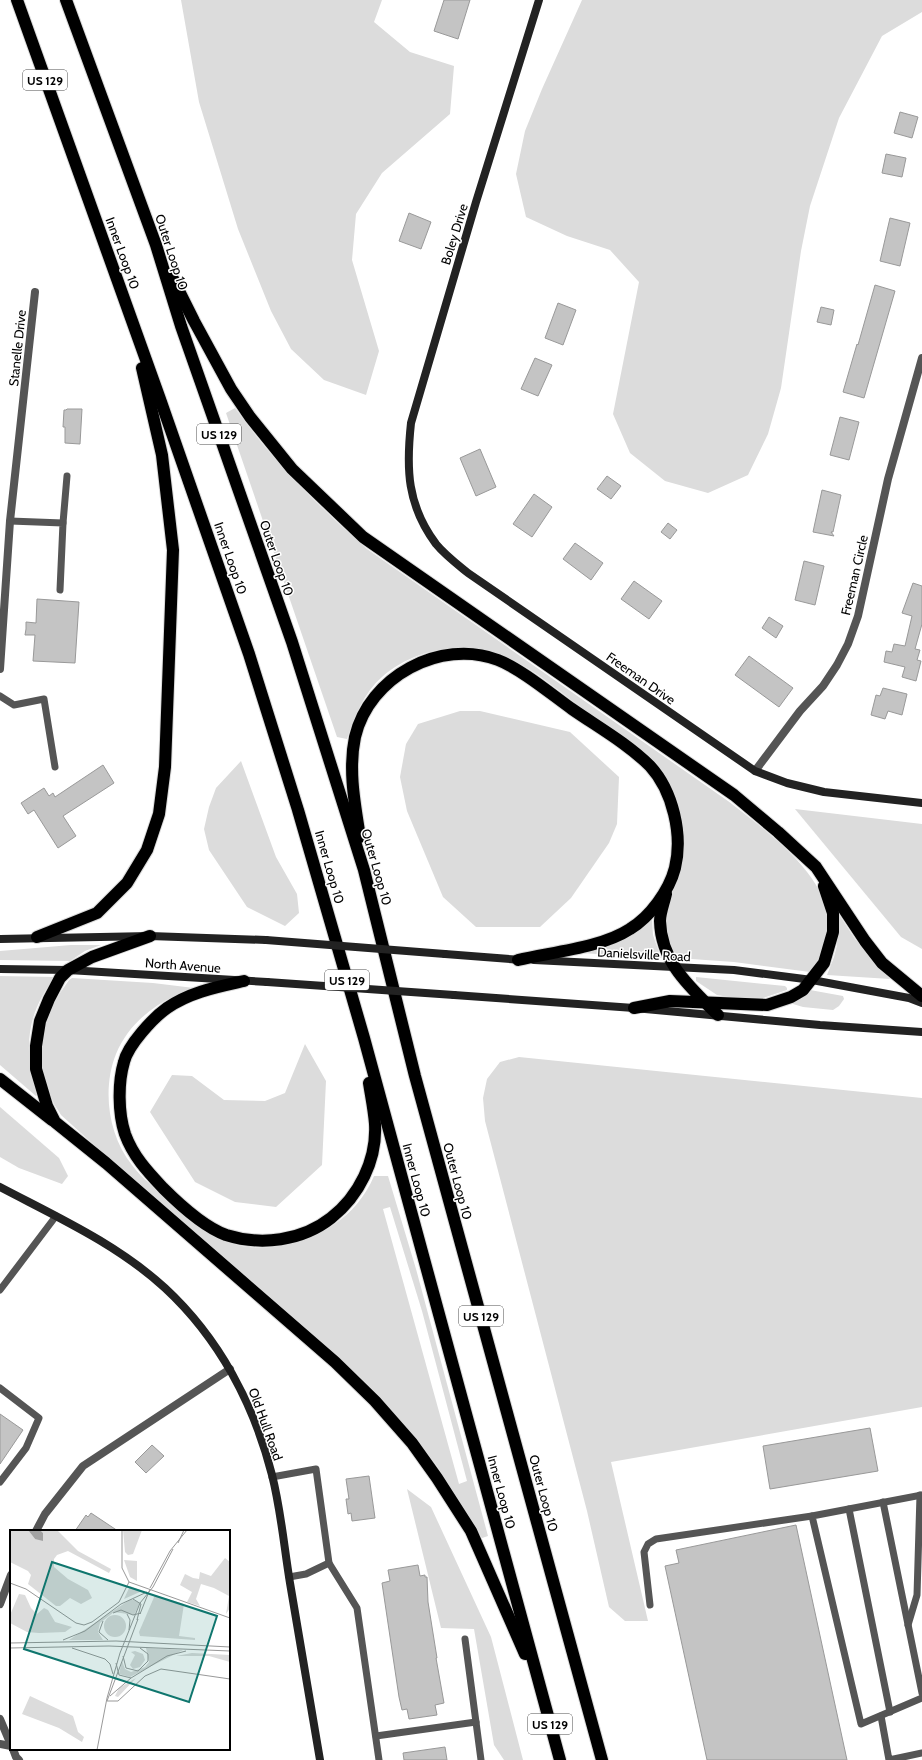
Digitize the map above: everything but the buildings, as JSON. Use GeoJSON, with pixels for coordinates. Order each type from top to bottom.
{"type":"FeatureCollection","features":[{"type":"Feature","properties":{"kind":"highway","name":"Inner Loop 10"},"geometry":{"type":"LineString","coordinates":[[17,0],[249,654],[298,810],[364,1038],[560,1760]]}},
{"type":"Feature","properties":{"kind":"highway","name":"Outer Loop 10"},"geometry":{"type":"LineString","coordinates":[[66,0],[156,245],[181,326],[292,642],[364,870],[415,1076],[602,1760]]}},
{"type":"Feature","properties":{"kind":"highway"},"geometry":{"type":"LineString","coordinates":[[156,245],[194,321],[231,389],[250,417],[292,469],[363,537],[734,795],[778,832],[816,867],[865,941],[882,963],[922,996]]}},
{"type":"Feature","properties":{"kind":"highway"},"geometry":{"type":"LineString","coordinates":[[37,938],[97,913],[128,883],[148,850],[159,814],[163,793],[173,550],[162,455],[147,386],[116,276]]}},
{"type":"Feature","properties":{"kind":"highway"},"geometry":{"type":"LineString","coordinates":[[364,870],[352,774],[353,752],[356,736],[363,717],[384,686],[398,674],[411,666],[440,656],[477,655],[498,660],[527,677],[633,751],[651,767],[661,781],[667,795],[674,814],[677,830],[675,868],[668,885],[661,898],[648,914],[631,929],[616,937],[598,943],[518,960]]}},
{"type":"Feature","properties":{"kind":"highway"},"geometry":{"type":"LineString","coordinates":[[634,1008],[670,1001],[767,1004],[791,997],[803,990],[824,963],[833,932],[833,913],[816,867]]}},
{"type":"Feature","properties":{"kind":"highway"},"geometry":{"type":"LineString","coordinates":[[668,885],[660,920],[664,947],[674,967],[686,984],[718,1015]]}},
{"type":"Feature","properties":{"kind":"highway"},"geometry":{"type":"LineString","coordinates":[[55,1122],[47,1106],[36,1069],[36,1046],[40,1021],[49,999],[60,978],[68,970],[92,957],[150,936]]}},
{"type":"Feature","properties":{"kind":"highway"},"geometry":{"type":"LineString","coordinates":[[244,981],[215,987],[195,994],[166,1009],[143,1031],[132,1045],[124,1061],[119,1098],[124,1133],[133,1153],[146,1170],[175,1200],[204,1222],[225,1234],[254,1240],[276,1241],[301,1235],[324,1224],[342,1210],[356,1192],[366,1173],[371,1155],[375,1125],[364,1038]]}},
{"type":"Feature","properties":{"kind":"highway"},"geometry":{"type":"LineString","coordinates":[[0,1078],[112,1168],[335,1362],[375,1401],[412,1443],[438,1478],[471,1531],[541,1688]]}},
{"type":"Feature","properties":{"kind":"main road","name":"Boley Drive"},"geometry":{"type":"LineString","coordinates":[[408,478],[408,453],[411,423],[539,0]]}},
{"type":"Feature","properties":{"kind":"main road","name":"Freeman Drive"},"geometry":{"type":"LineString","coordinates":[[408,478],[414,504],[424,526],[436,544],[451,559],[468,573],[755,771],[787,784],[824,792],[922,803]]}},
{"type":"Feature","properties":{"kind":"main road","name":"North Avenue"},"geometry":{"type":"LineString","coordinates":[[0,939],[150,936],[266,940],[363,948]]}},
{"type":"Feature","properties":{"kind":"main road","name":"Danielsville Road"},"geometry":{"type":"LineString","coordinates":[[363,948],[518,960],[734,970],[812,980],[909,998],[922,1003]]}},
{"type":"Feature","properties":{"kind":"main road","name":"North Avenue"},"geometry":{"type":"LineString","coordinates":[[0,969],[68,970],[267,982],[634,1008]]}},
{"type":"Feature","properties":{"kind":"main road"},"geometry":{"type":"LineString","coordinates":[[634,1008],[820,1025],[922,1032]]}},
{"type":"Feature","properties":{"kind":"main road","name":"Old Hull Road"},"geometry":{"type":"LineString","coordinates":[[0,1186],[56,1216],[121,1254],[165,1288],[194,1318],[209,1337],[230,1369],[256,1423],[272,1477],[320,1760]]}},
{"type":"Feature","properties":{"kind":"street","name":"Stanelle Drive"},"geometry":{"type":"LineString","coordinates":[[0,669],[10,521],[35,292]]}},
{"type":"Feature","properties":{"kind":"street","name":"Freeman Circle"},"geometry":{"type":"LineString","coordinates":[[755,771],[800,711],[823,686],[837,666],[848,644],[858,616],[888,479],[922,358]]}},
{"type":"Feature","properties":{"kind":"street"},"geometry":{"type":"LineString","coordinates":[[37,1530],[45,1514],[82,1466],[230,1369]]}},
{"type":"Feature","properties":{"kind":"street"},"geometry":{"type":"LineString","coordinates":[[0,1604],[10,1579]]}},
{"type":"Feature","properties":{"kind":"street"},"geometry":{"type":"LineString","coordinates":[[0,1719],[10,1744]]}},
{"type":"Feature","properties":{"kind":"street"},"geometry":{"type":"LineString","coordinates":[[0,1744],[10,1746]]}},
{"type":"Feature","properties":{"kind":"street"},"geometry":{"type":"LineString","coordinates":[[14,1750],[19,1760]]}},
{"type":"Feature","properties":{"kind":"lane"},"geometry":{"type":"LineString","coordinates":[[60,590],[63,522],[68,476]]}},
{"type":"Feature","properties":{"kind":"lane"},"geometry":{"type":"LineString","coordinates":[[10,521],[63,522]]}},
{"type":"Feature","properties":{"kind":"lane"},"geometry":{"type":"LineString","coordinates":[[0,696],[14,705],[44,699],[55,767]]}},
{"type":"Feature","properties":{"kind":"lane"},"geometry":{"type":"LineString","coordinates":[[0,1290],[56,1216]]}},
{"type":"Feature","properties":{"kind":"lane"},"geometry":{"type":"LineString","coordinates":[[0,1388],[39,1418],[26,1448],[0,1482]]}},
{"type":"Feature","properties":{"kind":"lane"},"geometry":{"type":"LineString","coordinates":[[272,1477],[316,1469],[328,1563],[358,1608],[379,1760]]}},
{"type":"Feature","properties":{"kind":"lane"},"geometry":{"type":"LineString","coordinates":[[650,1605],[644,1552],[648,1544],[656,1539],[812,1516],[921,1495],[917,1595],[908,1627]]}},
{"type":"Feature","properties":{"kind":"lane"},"geometry":{"type":"LineString","coordinates":[[883,1502],[922,1693]]}},
{"type":"Feature","properties":{"kind":"lane"},"geometry":{"type":"LineString","coordinates":[[849,1509],[890,1712]]}},
{"type":"Feature","properties":{"kind":"lane"},"geometry":{"type":"LineString","coordinates":[[812,1516],[861,1724],[922,1698]]}},
{"type":"Feature","properties":{"kind":"lane"},"geometry":{"type":"LineString","coordinates":[[289,1577],[306,1574],[328,1563]]}},
{"type":"Feature","properties":{"kind":"lane"},"geometry":{"type":"LineString","coordinates":[[465,1639],[481,1760]]}},
{"type":"Feature","properties":{"kind":"lane"},"geometry":{"type":"LineString","coordinates":[[881,1716],[889,1760],[922,1753]]}},
{"type":"Feature","properties":{"kind":"lane"},"geometry":{"type":"LineString","coordinates":[[376,1736],[476,1722]]}},
{"type":"Feature","properties":{"kind":"shaded area"},"geometry":{"type":"Polygon","coordinates":[[[181,0],[382,0],[374,22],[410,52],[454,66],[450,114],[382,173],[356,214],[352,260],[379,351],[366,395],[324,380],[291,349],[271,311],[238,229],[199,102],[181,0]]]}},
{"type":"Feature","properties":{"kind":"shaded area"},"geometry":{"type":"Polygon","coordinates":[[[582,0],[922,0],[922,12],[882,36],[839,118],[810,206],[801,251],[781,388],[768,434],[748,475],[708,493],[665,481],[630,453],[613,414],[639,282],[610,250],[567,236],[526,217],[516,174],[525,131],[582,0]]]}},
{"type":"Feature","properties":{"kind":"shaded area"},"geometry":{"type":"Polygon","coordinates":[[[235,408],[281,465],[331,516],[367,549],[728,801],[770,834],[791,854],[809,874],[822,897],[828,921],[825,946],[810,972],[734,962],[677,958],[670,944],[666,921],[670,898],[682,861],[683,834],[679,806],[669,784],[661,771],[651,760],[627,739],[538,675],[507,657],[475,648],[459,648],[442,649],[410,659],[395,667],[382,677],[370,690],[356,714],[347,739],[337,737],[226,413],[235,408]]]}},
{"type":"Feature","properties":{"kind":"shaded area"},"geometry":{"type":"Polygon","coordinates":[[[460,711],[480,711],[570,732],[619,777],[617,824],[609,843],[571,898],[540,927],[476,927],[443,897],[407,811],[400,777],[406,744],[418,724],[460,711]]]}},
{"type":"Feature","properties":{"kind":"shaded area"},"geometry":{"type":"Polygon","coordinates":[[[241,761],[276,857],[297,894],[299,913],[285,926],[247,907],[209,850],[204,829],[209,807],[216,788],[241,761]]]}},
{"type":"Feature","properties":{"kind":"shaded area"},"geometry":{"type":"Polygon","coordinates":[[[795,809],[922,824],[922,949],[901,937],[795,809]]]}},
{"type":"Feature","properties":{"kind":"shaded area"},"geometry":{"type":"Polygon","coordinates":[[[838,913],[855,939],[890,979],[827,975],[837,945],[838,913]]]}},
{"type":"Feature","properties":{"kind":"shaded area"},"geometry":{"type":"Polygon","coordinates":[[[652,918],[653,935],[661,958],[581,953],[652,918]]]}},
{"type":"Feature","properties":{"kind":"shaded area"},"geometry":{"type":"Polygon","coordinates":[[[71,945],[101,945],[85,951],[70,961],[0,960],[0,951],[71,945]]]}},
{"type":"Feature","properties":{"kind":"shaded area"},"geometry":{"type":"Polygon","coordinates":[[[0,976],[55,977],[45,991],[38,1005],[30,1033],[30,1063],[37,1094],[36,1096],[0,1065],[0,976]]]}},
{"type":"Feature","properties":{"kind":"shaded area"},"geometry":{"type":"Polygon","coordinates":[[[696,977],[785,986],[787,990],[763,998],[729,997],[717,995],[696,981],[696,977]]]}},
{"type":"Feature","properties":{"kind":"shaded area"},"geometry":{"type":"Polygon","coordinates":[[[72,978],[153,983],[194,988],[188,992],[175,996],[148,1012],[126,1035],[116,1054],[109,1082],[110,1111],[117,1140],[136,1170],[176,1207],[192,1220],[218,1237],[237,1245],[259,1248],[273,1247],[305,1240],[333,1225],[346,1215],[367,1191],[374,1176],[388,1176],[416,1269],[488,1536],[482,1538],[437,1466],[410,1431],[360,1377],[260,1288],[115,1164],[61,1115],[54,1104],[44,1078],[41,1055],[43,1030],[51,1009],[69,980],[72,978]],[[390,1207],[383,1209],[459,1484],[467,1481],[422,1311],[390,1207]]]}},
{"type":"Feature","properties":{"kind":"shaded area"},"geometry":{"type":"Polygon","coordinates":[[[810,990],[843,996],[844,999],[839,1006],[833,1010],[803,1007],[793,1004],[793,1002],[810,990]]]}},
{"type":"Feature","properties":{"kind":"shaded area"},"geometry":{"type":"Polygon","coordinates":[[[305,1044],[326,1081],[322,1165],[276,1207],[235,1202],[195,1182],[150,1112],[172,1075],[192,1076],[224,1100],[265,1101],[285,1093],[305,1044]]]}},
{"type":"Feature","properties":{"kind":"shaded area"},"geometry":{"type":"Polygon","coordinates":[[[519,1057],[922,1098],[922,1407],[611,1462],[648,1621],[625,1621],[609,1607],[587,1511],[485,1121],[483,1098],[487,1079],[500,1062],[519,1057]]]}},
{"type":"Feature","properties":{"kind":"shaded area"},"geometry":{"type":"Polygon","coordinates":[[[0,1107],[59,1158],[68,1176],[62,1184],[19,1168],[0,1157],[0,1107]]]}},
{"type":"Feature","properties":{"kind":"shaded area"},"geometry":{"type":"Polygon","coordinates":[[[407,1489],[431,1507],[491,1637],[523,1760],[504,1760],[494,1745],[474,1629],[441,1628],[407,1489]]]}}]}
